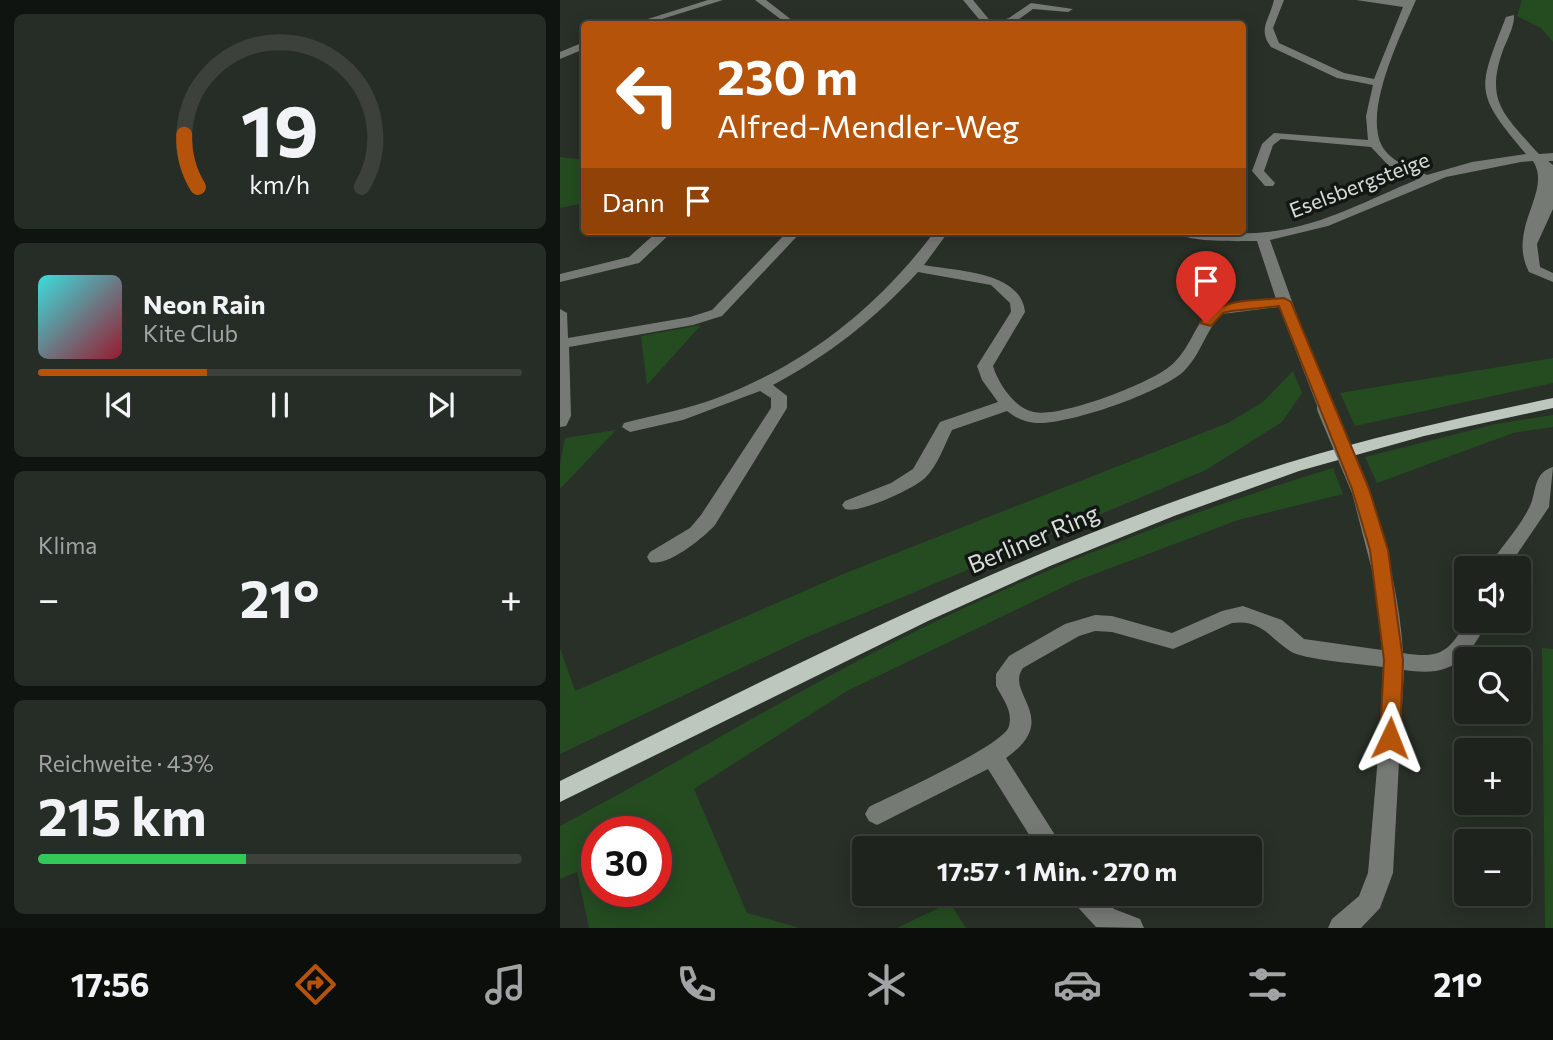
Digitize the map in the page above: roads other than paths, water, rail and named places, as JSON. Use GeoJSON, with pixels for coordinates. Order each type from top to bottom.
{"type":"FeatureCollection","features":[{"type":"Feature","properties":{"kind":"main road","name":"Berliner Ring"},"geometry":{"type":"LineString","coordinates":[[560,792],[889,629],[1110,534],[1289,468],[1441,427],[1553,403]]}},
{"type":"Feature","properties":{"kind":"street"},"geometry":{"type":"LineString","coordinates":[[647,21],[718,0]]}},
{"type":"Feature","properties":{"kind":"street"},"geometry":{"type":"LineString","coordinates":[[760,0],[788,21]]}},
{"type":"Feature","properties":{"kind":"street"},"geometry":{"type":"LineString","coordinates":[[968,0],[986,21]]}},
{"type":"Feature","properties":{"kind":"street"},"geometry":{"type":"LineString","coordinates":[[1279,0],[1267,30],[1268,38],[1275,45],[1341,76],[1379,83]]}},
{"type":"Feature","properties":{"kind":"street"},"geometry":{"type":"LineString","coordinates":[[1361,0],[1410,3],[1379,83],[1371,121],[1375,144],[1392,162],[1427,180]]}},
{"type":"Feature","properties":{"kind":"street"},"geometry":{"type":"LineString","coordinates":[[1009,21],[1031,6],[1068,9]]}},
{"type":"Feature","properties":{"kind":"street"},"geometry":{"type":"LineString","coordinates":[[1511,17],[1488,74],[1487,88],[1495,110],[1535,158],[1551,171],[1551,201],[1535,223],[1531,242],[1534,269],[1553,278]]}},
{"type":"Feature","properties":{"kind":"street"},"geometry":{"type":"LineString","coordinates":[[560,56],[581,46]]}},
{"type":"Feature","properties":{"kind":"street"},"geometry":{"type":"LineString","coordinates":[[1269,183],[1258,171],[1268,144],[1278,135],[1375,144]]}},
{"type":"Feature","properties":{"kind":"street","name":"Eselsbergsteige"},"geometry":{"type":"LineString","coordinates":[[1245,235],[1285,234],[1335,220],[1427,180],[1490,162],[1553,157]]}},
{"type":"Feature","properties":{"kind":"street"},"geometry":{"type":"LineString","coordinates":[[560,278],[634,260],[662,235]]}},
{"type":"Feature","properties":{"kind":"street"},"geometry":{"type":"LineString","coordinates":[[562,344],[693,321],[717,313],[790,235]]}},
{"type":"Feature","properties":{"kind":"street"},"geometry":{"type":"LineString","coordinates":[[630,427],[691,413],[763,386],[811,360],[856,328],[916,268],[940,235]]}},
{"type":"Feature","properties":{"kind":"street"},"geometry":{"type":"LineString","coordinates":[[1262,236],[1284,302],[1360,489],[1379,550],[1393,660],[1381,870],[1368,903],[1342,928]]}},
{"type":"Feature","properties":{"kind":"street"},"geometry":{"type":"LineString","coordinates":[[916,268],[996,282],[1017,302],[1018,312],[985,366],[986,374],[1010,404],[1026,416],[1054,417],[1159,381],[1186,360],[1206,323],[1218,310],[1284,302]]}},
{"type":"Feature","properties":{"kind":"street"},"geometry":{"type":"LineString","coordinates":[[560,313],[563,416],[560,422]]}},
{"type":"Feature","properties":{"kind":"street"},"geometry":{"type":"LineString","coordinates":[[657,557],[697,533],[708,520],[779,408],[779,396],[763,386]]}},
{"type":"Feature","properties":{"kind":"street"},"geometry":{"type":"LineString","coordinates":[[851,505],[897,487],[919,473],[946,426],[1010,404]]}},
{"type":"Feature","properties":{"kind":"street"},"geometry":{"type":"LineString","coordinates":[[1506,556],[1540,507],[1543,486],[1553,473]]}},
{"type":"Feature","properties":{"kind":"street"},"geometry":{"type":"LineString","coordinates":[[877,814],[992,756],[1015,740],[1021,724],[1017,703],[1007,686],[1007,674],[1016,662],[1072,630],[1095,623],[1112,624],[1173,641],[1229,616],[1243,614],[1275,625],[1298,646],[1393,660],[1442,664],[1455,657],[1470,633]]}},
{"type":"Feature","properties":{"kind":"street"},"geometry":{"type":"LineString","coordinates":[[992,756],[1044,836]]}},
{"type":"Feature","properties":{"kind":"street"},"geometry":{"type":"LineString","coordinates":[[1094,906],[1105,918],[1131,928]]}}]}
